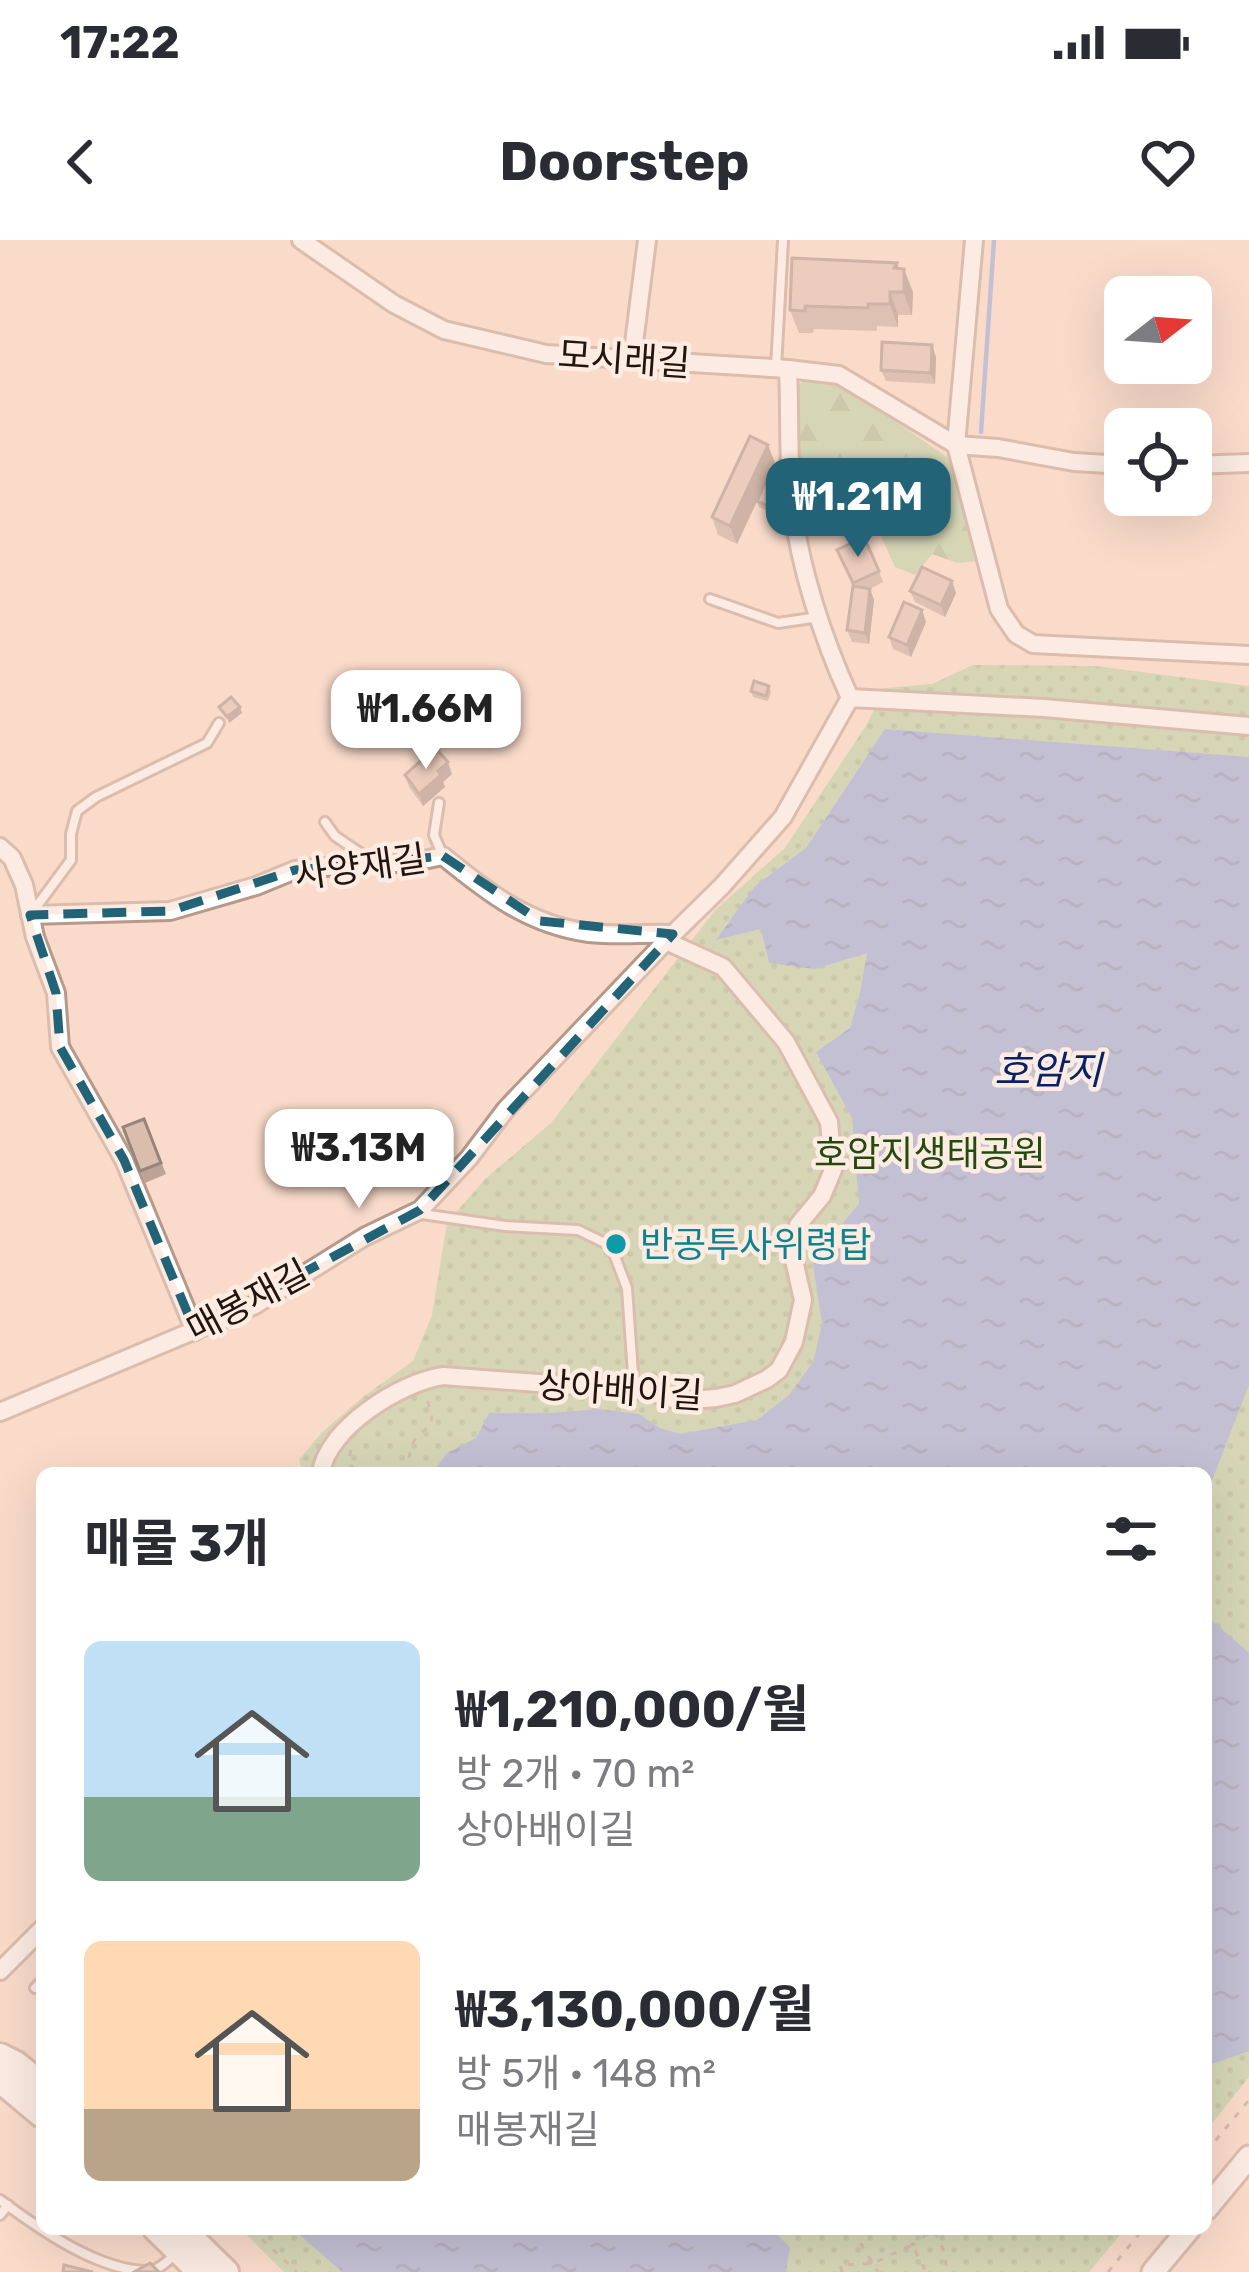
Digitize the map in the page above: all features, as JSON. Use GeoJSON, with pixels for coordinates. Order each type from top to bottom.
{"type":"FeatureCollection","features":[{"type":"Feature","properties":{"kind":"main road"},"geometry":{"type":"LineString","coordinates":[[0,2056],[36,2080]]}},
{"type":"Feature","properties":{"kind":"main road"},"geometry":{"type":"LineString","coordinates":[[0,2080],[36,2110]]}},
{"type":"Feature","properties":{"kind":"main road"},"geometry":{"type":"LineString","coordinates":[[181,2240],[200,2272]]}},
{"type":"Feature","properties":{"kind":"main road"},"geometry":{"type":"LineString","coordinates":[[181,2240],[226,2272]]}},
{"type":"Feature","properties":{"kind":"street","name":"모시래길"},"geometry":{"type":"LineString","coordinates":[[301,240],[394,304],[444,330],[546,354],[839,375],[956,445]]}},
{"type":"Feature","properties":{"kind":"street"},"geometry":{"type":"LineString","coordinates":[[632,359],[646,240]]}},
{"type":"Feature","properties":{"kind":"street"},"geometry":{"type":"LineString","coordinates":[[974,240],[956,445],[999,609],[1016,634],[1033,644],[1249,655]]}},
{"type":"Feature","properties":{"kind":"street"},"geometry":{"type":"LineString","coordinates":[[782,369],[792,501],[803,564],[850,698]]}},
{"type":"Feature","properties":{"kind":"street"},"geometry":{"type":"LineString","coordinates":[[956,445],[1104,464]]}},
{"type":"Feature","properties":{"kind":"street"},"geometry":{"type":"LineString","coordinates":[[1212,464],[1249,463]]}},
{"type":"Feature","properties":{"kind":"street"},"geometry":{"type":"LineString","coordinates":[[850,698],[1044,708],[1249,726]]}},
{"type":"Feature","properties":{"kind":"street"},"geometry":{"type":"LineString","coordinates":[[669,937],[783,817],[850,698]]}},
{"type":"Feature","properties":{"kind":"street"},"geometry":{"type":"LineString","coordinates":[[0,847],[12,858],[24,885],[34,937],[56,993],[60,1047],[124,1160],[195,1331]]}},
{"type":"Feature","properties":{"kind":"street","name":"사양재길"},"geometry":{"type":"LineString","coordinates":[[30,915],[170,910],[295,870],[409,863],[443,856],[492,897],[540,921],[589,932],[669,937]]}},
{"type":"Feature","properties":{"kind":"street","name":"매봉재길"},"geometry":{"type":"LineString","coordinates":[[0,1412],[255,1305],[364,1238],[415,1213],[669,937]]}},
{"type":"Feature","properties":{"kind":"street","name":"상아배이길"},"geometry":{"type":"LineString","coordinates":[[321,1467],[334,1443],[366,1412],[428,1378],[634,1390],[680,1401],[716,1398],[750,1388],[779,1370],[794,1342],[803,1300],[794,1260],[798,1226],[822,1196],[832,1170],[829,1122],[786,1042],[723,967],[669,937]]}},
{"type":"Feature","properties":{"kind":"street"},"geometry":{"type":"LineString","coordinates":[[0,1971],[36,1935]]}},
{"type":"Feature","properties":{"kind":"street"},"geometry":{"type":"LineString","coordinates":[[1212,2202],[1249,2157]]}},
{"type":"Feature","properties":{"kind":"street"},"geometry":{"type":"LineString","coordinates":[[1153,2272],[1184,2235]]}},
{"type":"Feature","properties":{"kind":"lane"},"geometry":{"type":"LineString","coordinates":[[782,369],[783,240]]}},
{"type":"Feature","properties":{"kind":"lane"},"geometry":{"type":"LineString","coordinates":[[710,599],[778,623],[820,616]]}},
{"type":"Feature","properties":{"kind":"lane"},"geometry":{"type":"LineString","coordinates":[[30,915],[70,860],[77,812],[97,797],[207,743],[219,723]]}},
{"type":"Feature","properties":{"kind":"lane"},"geometry":{"type":"LineString","coordinates":[[439,803],[434,836],[443,856]]}},
{"type":"Feature","properties":{"kind":"lane"},"geometry":{"type":"LineString","coordinates":[[325,822],[334,836],[363,855],[364,863]]}},
{"type":"Feature","properties":{"kind":"lane"},"geometry":{"type":"LineString","coordinates":[[415,1213],[578,1230],[611,1246],[627,1288],[634,1390]]}},
{"type":"Feature","properties":{"kind":"lane"},"geometry":{"type":"LineString","coordinates":[[0,2215],[4,2202],[36,2227]]}},
{"type":"Feature","properties":{"kind":"lane"},"geometry":{"type":"LineString","coordinates":[[47,2235],[94,2262],[123,2270],[151,2271],[162,2266],[181,2240]]}},
{"type":"Feature","properties":{"kind":"path"},"geometry":{"type":"LineString","coordinates":[[408,1467],[410,1446],[418,1433],[430,1427],[432,1418],[424,1387]]}},
{"type":"Feature","properties":{"kind":"path"},"geometry":{"type":"LineString","coordinates":[[352,1467],[354,1436]]}},
{"type":"Feature","properties":{"kind":"path"},"geometry":{"type":"LineString","coordinates":[[1212,2145],[1249,2100]]}},
{"type":"Feature","properties":{"kind":"path"},"geometry":{"type":"LineString","coordinates":[[257,2235],[297,2272]]}},
{"type":"Feature","properties":{"kind":"path"},"geometry":{"type":"LineString","coordinates":[[858,2235],[878,2272]]}},
{"type":"Feature","properties":{"kind":"path"},"geometry":{"type":"LineString","coordinates":[[908,2235],[926,2272]]}},
{"type":"Feature","properties":{"kind":"path"},"geometry":{"type":"LineString","coordinates":[[842,2272],[840,2265],[874,2263],[927,2235]]}},
{"type":"Feature","properties":{"kind":"path"},"geometry":{"type":"LineString","coordinates":[[936,2235],[946,2272]]}},
{"type":"Feature","properties":{"kind":"path"},"geometry":{"type":"LineString","coordinates":[[1108,2272],[1138,2235]]}},
{"type":"Feature","properties":{"kind":"highlighted area"},"geometry":{"type":"Polygon","coordinates":[[[443,856],[540,921],[673,934],[420,1210],[195,1331],[124,1160],[60,1047],[56,993],[30,915],[170,911],[295,870],[443,856]]]}},
{"type":"Feature","properties":{"kind":"green space"},"geometry":{"type":"Polygon","coordinates":[[[803,381],[836,381],[953,461],[979,561],[958,563],[932,554],[915,575],[895,567],[873,519],[845,503],[812,510],[801,504],[795,388],[803,381]]]}},
{"type":"Feature","properties":{"kind":"green space","name":"호암지"},"geometry":{"type":"Polygon","coordinates":[[[973,665],[1096,666],[1249,686],[1249,2077],[1212,2123],[1212,1467],[301,1467],[299,1460],[322,1432],[413,1361],[432,1315],[447,1223],[485,1179],[551,1123],[715,910],[785,848],[867,724],[885,688],[932,684],[973,665]]]}},
{"type":"Feature","properties":{"kind":"green space"},"geometry":{"type":"Polygon","coordinates":[[[247,2235],[1120,2235],[1089,2272],[284,2272],[247,2235]]]}},
{"type":"Feature","properties":{"kind":"water","name":"호암지"},"geometry":{"type":"Polygon","coordinates":[[[885,729],[1249,757],[1249,1385],[1212,1481],[1212,1467],[436,1467],[447,1453],[476,1438],[489,1413],[598,1409],[639,1414],[680,1434],[757,1420],[789,1395],[813,1362],[822,1324],[812,1258],[859,1204],[852,1118],[816,1052],[850,1028],[867,953],[815,969],[769,963],[761,929],[716,940],[755,886],[806,848],[885,729]]]}},
{"type":"Feature","properties":{"kind":"water"},"geometry":{"type":"Polygon","coordinates":[[[1212,1620],[1249,1653],[1249,2051],[1212,2064],[1212,1620]]]}},
{"type":"Feature","properties":{"kind":"water"},"geometry":{"type":"Polygon","coordinates":[[[300,2235],[777,2235],[790,2247],[786,2272],[342,2272],[300,2235]]]}},
{"type":"Feature","properties":{"kind":"building"},"geometry":{"type":"Polygon","coordinates":[[[792,258],[897,263],[894,268],[904,269],[904,292],[890,292],[890,304],[868,304],[868,308],[805,306],[805,311],[790,310],[792,258]]]}},
{"type":"Feature","properties":{"kind":"building"},"geometry":{"type":"Polygon","coordinates":[[[882,342],[932,345],[931,373],[881,370],[882,342]]]}},
{"type":"Feature","properties":{"kind":"building"},"geometry":{"type":"Polygon","coordinates":[[[750,436],[768,445],[730,526],[712,517],[750,436]]]}},
{"type":"Feature","properties":{"kind":"building"},"geometry":{"type":"Polygon","coordinates":[[[767,479],[778,484],[768,506],[757,501],[767,479]]]}},
{"type":"Feature","properties":{"kind":"building"},"geometry":{"type":"Polygon","coordinates":[[[864,537],[879,571],[853,583],[837,550],[864,537]]]}},
{"type":"Feature","properties":{"kind":"building"},"geometry":{"type":"Polygon","coordinates":[[[922,567],[952,581],[941,605],[910,591],[922,567]]]}},
{"type":"Feature","properties":{"kind":"building"},"geometry":{"type":"Polygon","coordinates":[[[853,586],[870,589],[865,633],[847,630],[853,586]]]}},
{"type":"Feature","properties":{"kind":"building"},"geometry":{"type":"Polygon","coordinates":[[[904,602],[922,610],[907,645],[889,637],[904,602]]]}},
{"type":"Feature","properties":{"kind":"building"},"geometry":{"type":"Polygon","coordinates":[[[754,681],[769,686],[766,696],[751,691],[754,681]]]}},
{"type":"Feature","properties":{"kind":"building"},"geometry":{"type":"Polygon","coordinates":[[[231,697],[240,707],[227,717],[219,707],[231,697]]]}},
{"type":"Feature","properties":{"kind":"building"},"geometry":{"type":"Polygon","coordinates":[[[438,751],[448,762],[419,794],[405,775],[438,751]]]}},
{"type":"Feature","properties":{"kind":"building"},"geometry":{"type":"Polygon","coordinates":[[[144,1119],[161,1163],[140,1171],[123,1127],[144,1119]]]}},
{"type":"Feature","properties":{"kind":"building"},"geometry":{"type":"Polygon","coordinates":[[[150,2263],[159,2272],[134,2272],[150,2263]]]}},
{"type":"Feature","properties":{"kind":"building"},"geometry":{"type":"Polygon","coordinates":[[[64,2265],[93,2272],[63,2272],[64,2265]]]}},
{"type":"Feature","properties":{"kind":"waterway"},"geometry":{"type":"LineString","coordinates":[[981,432],[994,240]]}},
{"type":"Feature","properties":{"kind":"place","name":"반공투사위령탑"},"geometry":{"type":"Point","coordinates":[616,1244]}},
{"type":"Feature","properties":{"kind":"park label","name":"호암지생태공원"},"geometry":{"type":"Point","coordinates":[930,1153]}}]}
